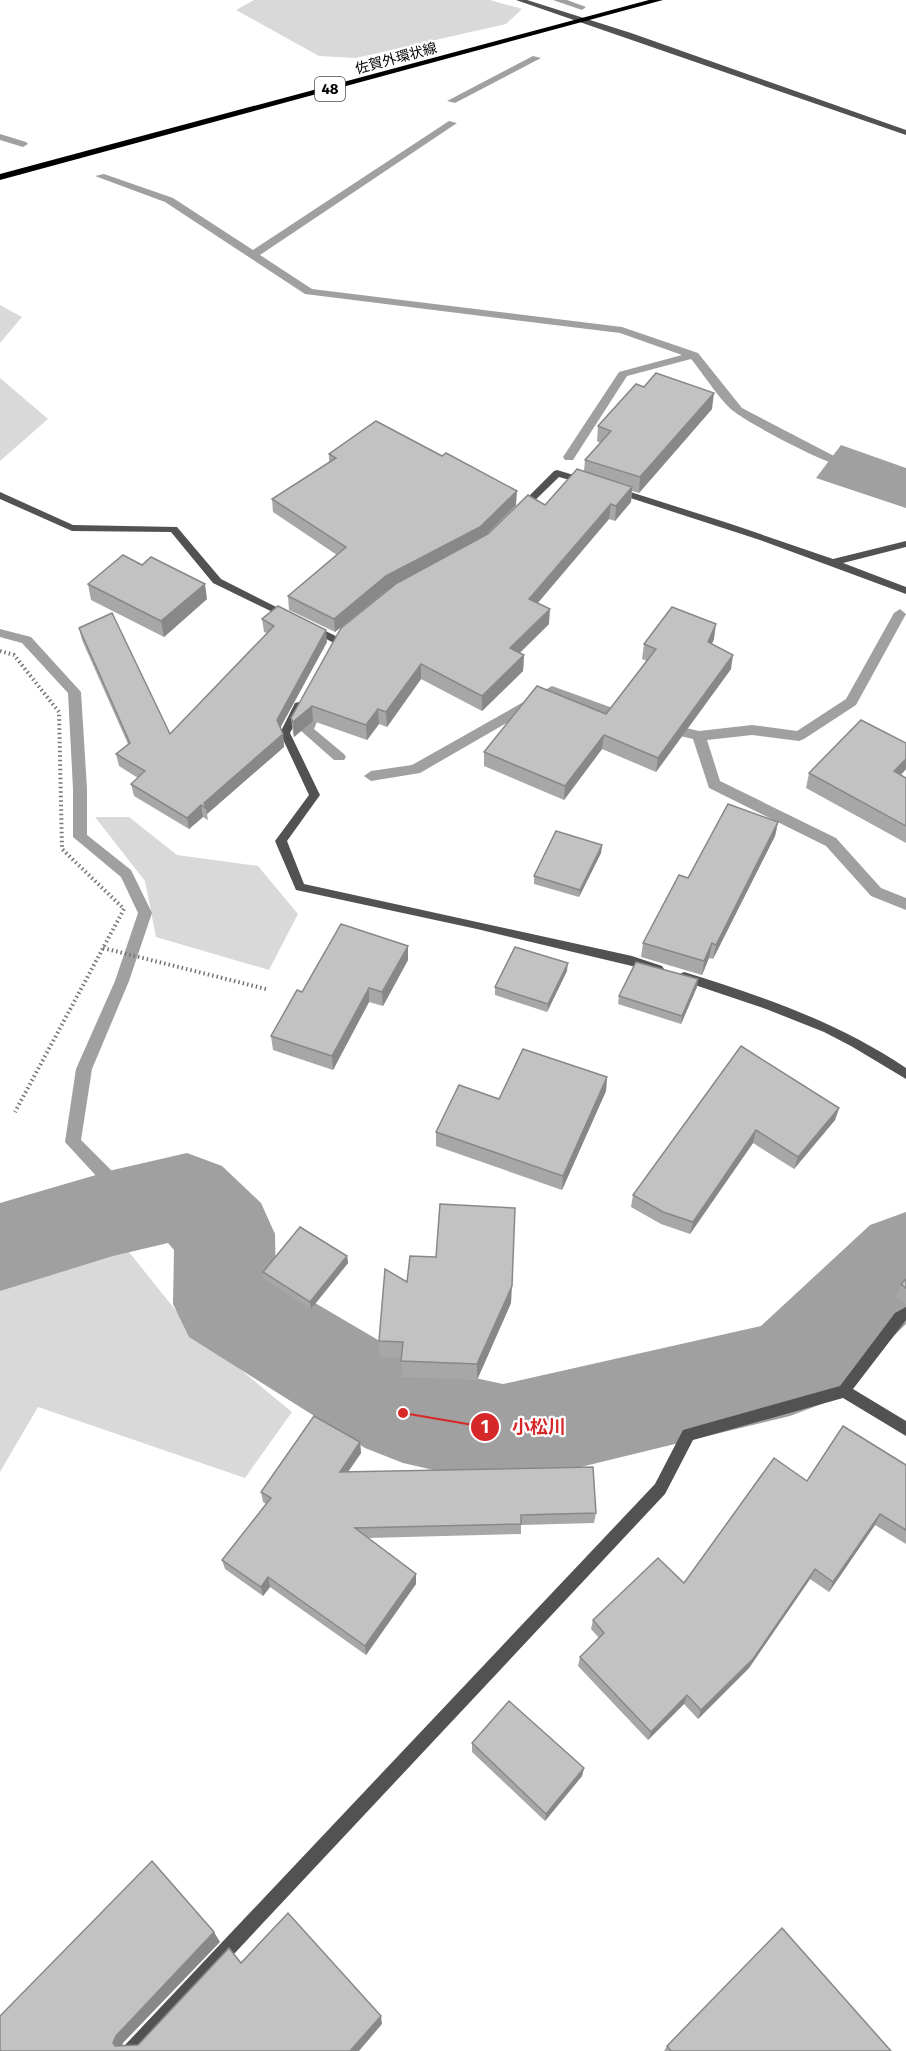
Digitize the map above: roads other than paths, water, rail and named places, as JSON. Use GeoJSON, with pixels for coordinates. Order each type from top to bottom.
{"type":"FeatureCollection","features":[{"type":"Feature","properties":{"kind":"main road","name":"佐賀外環状線"},"geometry":{"type":"LineString","coordinates":[[0,177],[659,0]]}},
{"type":"Feature","properties":{"kind":"street"},"geometry":{"type":"LineString","coordinates":[[520,0],[906,133]]}},
{"type":"Feature","properties":{"kind":"street"},"geometry":{"type":"LineString","coordinates":[[517,513],[557,473],[591,483]]}},
{"type":"Feature","properties":{"kind":"street"},"geometry":{"type":"LineString","coordinates":[[602,486],[715,521],[834,562],[906,591]]}},
{"type":"Feature","properties":{"kind":"street"},"geometry":{"type":"LineString","coordinates":[[0,495],[72,528],[174,529],[217,581],[297,620]]}},
{"type":"Feature","properties":{"kind":"street"},"geometry":{"type":"LineString","coordinates":[[834,562],[906,544]]}},
{"type":"Feature","properties":{"kind":"street"},"geometry":{"type":"LineString","coordinates":[[306,625],[337,641]]}},
{"type":"Feature","properties":{"kind":"street"},"geometry":{"type":"LineString","coordinates":[[308,691],[285,733],[315,795],[281,841],[300,887],[621,958],[670,972],[762,1001],[880,1055],[906,1074]]}},
{"type":"Feature","properties":{"kind":"street"},"geometry":{"type":"LineString","coordinates":[[131,2051],[660,1489],[688,1435],[844,1391],[906,1312]]}},
{"type":"Feature","properties":{"kind":"street"},"geometry":{"type":"LineString","coordinates":[[844,1391],[906,1429]]}},
{"type":"Feature","properties":{"kind":"waterway"},"geometry":{"type":"LineString","coordinates":[[557,0],[582,7]]}},
{"type":"Feature","properties":{"kind":"waterway"},"geometry":{"type":"LineString","coordinates":[[452,101],[536,58]]}},
{"type":"Feature","properties":{"kind":"waterway"},"geometry":{"type":"LineString","coordinates":[[254,254],[452,123]]}},
{"type":"Feature","properties":{"kind":"waterway"},"geometry":{"type":"LineString","coordinates":[[0,137],[23,144]]}},
{"type":"Feature","properties":{"kind":"waterway"},"geometry":{"type":"LineString","coordinates":[[100,176],[169,200],[309,292],[622,330],[694,355]]}},
{"type":"Feature","properties":{"kind":"waterway"},"geometry":{"type":"LineString","coordinates":[[569,457],[623,374],[694,355]]}},
{"type":"Feature","properties":{"kind":"waterway"},"geometry":{"type":"LineString","coordinates":[[694,355],[738,410],[830,459],[849,465]]}},
{"type":"Feature","properties":{"kind":"waterway"},"geometry":{"type":"LineString","coordinates":[[699,736],[752,730],[799,736],[851,702],[900,613]]}},
{"type":"Feature","properties":{"kind":"waterway"},"geometry":{"type":"LineString","coordinates":[[0,633],[26,640],[74,692],[80,789],[80,837],[126,874],[145,913],[122,981],[84,1069],[73,1142],[116,1186],[147,1205]]}},
{"type":"Feature","properties":{"kind":"waterway"},"geometry":{"type":"LineString","coordinates":[[371,776],[415,770],[552,691],[627,718]]}},
{"type":"Feature","properties":{"kind":"waterway"},"geometry":{"type":"LineString","coordinates":[[317,705],[307,730],[339,757]]}},
{"type":"Feature","properties":{"kind":"waterway"},"geometry":{"type":"LineString","coordinates":[[664,728],[699,736]]}},
{"type":"Feature","properties":{"kind":"waterway"},"geometry":{"type":"LineString","coordinates":[[699,736],[714,784],[831,842],[876,892],[906,904]]}},
{"type":"Feature","properties":{"kind":"waterway"},"geometry":{"type":"LineString","coordinates":[[0,1247],[113,1213],[187,1196],[225,1234],[225,1304],[403,1413],[503,1435],[790,1368],[906,1257]]}},
{"type":"Feature","properties":{"kind":"place","name":"小松川"},"geometry":{"type":"Point","coordinates":[403,1413]}}]}
